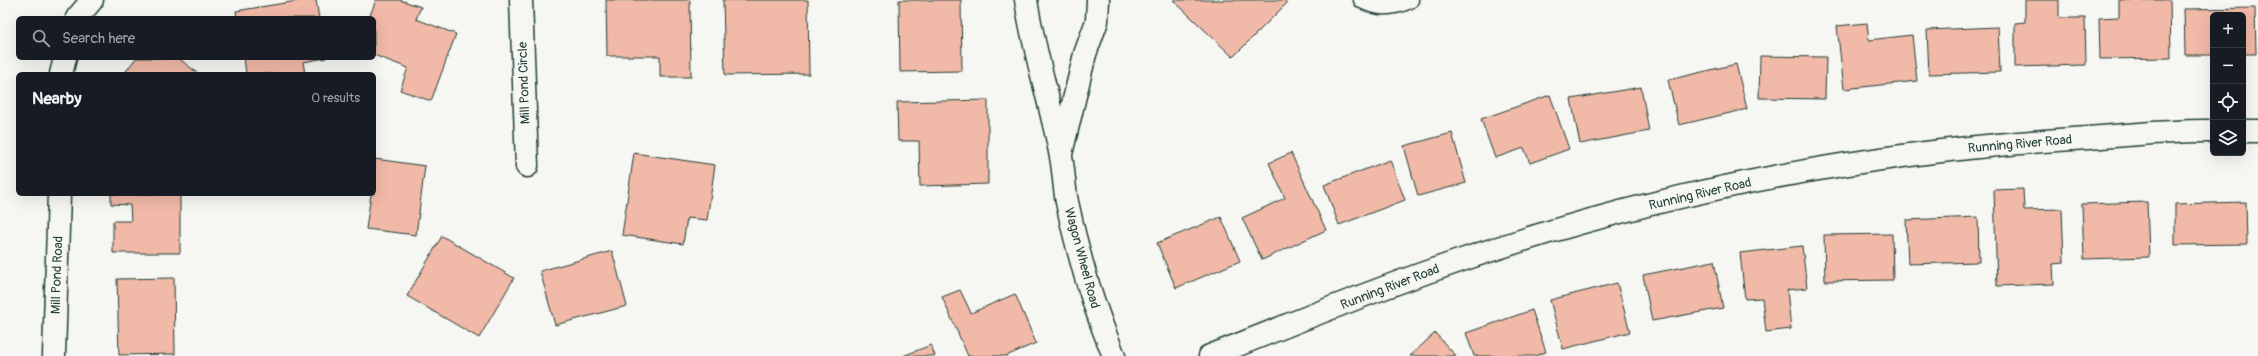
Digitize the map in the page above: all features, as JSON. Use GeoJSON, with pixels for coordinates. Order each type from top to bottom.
{"type":"FeatureCollection","features":[{"type":"Feature","properties":{"kind":"street"},"geometry":{"type":"LineString","coordinates":[[79,16],[92,0]]}},
{"type":"Feature","properties":{"kind":"street","name":"Mill Pond Circle"},"geometry":{"type":"LineString","coordinates":[[522,0],[527,166]]}},
{"type":"Feature","properties":{"kind":"street","name":"Wagon Wheel Road"},"geometry":{"type":"LineString","coordinates":[[1026,0],[1033,42],[1061,157],[1067,201],[1081,262],[1100,322],[1114,356]]}},
{"type":"Feature","properties":{"kind":"street","name":"Wagon Wheel Road"},"geometry":{"type":"LineString","coordinates":[[1061,157],[1085,54],[1097,20],[1098,0]]}},
{"type":"Feature","properties":{"kind":"street"},"geometry":{"type":"LineString","coordinates":[[62,72],[64,60]]}},
{"type":"Feature","properties":{"kind":"street","name":"Running River Road"},"geometry":{"type":"LineString","coordinates":[[1210,356],[1433,270],[1532,238],[1634,209],[1710,191],[1791,174],[2016,142],[2210,131]]}},
{"type":"Feature","properties":{"kind":"street"},"geometry":{"type":"LineString","coordinates":[[2246,131],[2258,131]]}},
{"type":"Feature","properties":{"kind":"street","name":"Mill Pond Road"},"geometry":{"type":"LineString","coordinates":[[54,356],[59,196]]}},
{"type":"Feature","properties":{"kind":"lane"},"geometry":{"type":"LineString","coordinates":[[1362,0],[1371,5],[1394,7],[1410,0]]}},
{"type":"Feature","properties":{"kind":"building"},"geometry":{"type":"Polygon","coordinates":[[[303,0],[316,0],[319,16],[237,16],[236,11],[303,0]]]}},
{"type":"Feature","properties":{"kind":"building"},"geometry":{"type":"Polygon","coordinates":[[[376,0],[400,0],[421,7],[416,19],[456,34],[431,101],[400,90],[408,68],[376,56],[376,16],[370,16],[376,0]]]}},
{"type":"Feature","properties":{"kind":"building"},"geometry":{"type":"Polygon","coordinates":[[[606,0],[690,0],[691,77],[660,77],[660,56],[607,56],[606,0]]]}},
{"type":"Feature","properties":{"kind":"building"},"geometry":{"type":"Polygon","coordinates":[[[723,0],[808,0],[809,74],[725,75],[723,0]]]}},
{"type":"Feature","properties":{"kind":"building"},"geometry":{"type":"Polygon","coordinates":[[[899,0],[961,0],[962,71],[900,72],[899,0]]]}},
{"type":"Feature","properties":{"kind":"building"},"geometry":{"type":"Polygon","coordinates":[[[1173,0],[1284,0],[1287,3],[1233,57],[1173,0]]]}},
{"type":"Feature","properties":{"kind":"building"},"geometry":{"type":"Polygon","coordinates":[[[2025,0],[2059,0],[2059,18],[2085,18],[2086,65],[2015,67],[2015,23],[2025,22],[2025,0]]]}},
{"type":"Feature","properties":{"kind":"building"},"geometry":{"type":"Polygon","coordinates":[[[2119,0],[2170,0],[2171,58],[2100,59],[2099,18],[2119,17],[2119,0]]]}},
{"type":"Feature","properties":{"kind":"building"},"geometry":{"type":"Polygon","coordinates":[[[2255,8],[2256,54],[2246,54],[2246,12],[2210,12],[2210,55],[2185,55],[2184,9],[2255,8]]]}},
{"type":"Feature","properties":{"kind":"building"},"geometry":{"type":"Polygon","coordinates":[[[1867,23],[1869,40],[1912,35],[1917,81],[1844,89],[1837,26],[1867,23]]]}},
{"type":"Feature","properties":{"kind":"building"},"geometry":{"type":"Polygon","coordinates":[[[1998,27],[2000,72],[1929,74],[1927,30],[1998,27]]]}},
{"type":"Feature","properties":{"kind":"building"},"geometry":{"type":"Polygon","coordinates":[[[1760,56],[1826,57],[1825,99],[1759,98],[1760,56]]]}},
{"type":"Feature","properties":{"kind":"building"},"geometry":{"type":"Polygon","coordinates":[[[134,60],[181,60],[196,72],[126,72],[134,60]]]}},
{"type":"Feature","properties":{"kind":"building"},"geometry":{"type":"Polygon","coordinates":[[[244,60],[314,60],[303,62],[305,72],[246,72],[244,60]]]}},
{"type":"Feature","properties":{"kind":"building"},"geometry":{"type":"Polygon","coordinates":[[[1736,64],[1747,109],[1679,125],[1668,80],[1736,64]]]}},
{"type":"Feature","properties":{"kind":"building"},"geometry":{"type":"Polygon","coordinates":[[[1641,87],[1649,131],[1580,144],[1571,99],[1641,87]]]}},
{"type":"Feature","properties":{"kind":"building"},"geometry":{"type":"Polygon","coordinates":[[[1550,95],[1569,149],[1530,163],[1524,148],[1495,158],[1481,119],[1550,95]]]}},
{"type":"Feature","properties":{"kind":"building"},"geometry":{"type":"Polygon","coordinates":[[[988,100],[988,184],[920,186],[919,141],[898,141],[897,102],[988,100]]]}},
{"type":"Feature","properties":{"kind":"building"},"geometry":{"type":"Polygon","coordinates":[[[1452,133],[1466,183],[1418,196],[1404,146],[1452,133]]]}},
{"type":"Feature","properties":{"kind":"building"},"geometry":{"type":"Polygon","coordinates":[[[634,153],[715,165],[707,220],[687,218],[683,244],[622,235],[634,153]]]}},
{"type":"Feature","properties":{"kind":"building"},"geometry":{"type":"Polygon","coordinates":[[[1291,153],[1326,230],[1262,260],[1242,218],[1285,198],[1269,163],[1291,153]]]}},
{"type":"Feature","properties":{"kind":"building"},"geometry":{"type":"Polygon","coordinates":[[[376,159],[425,166],[416,235],[366,229],[371,196],[376,196],[376,159]]]}},
{"type":"Feature","properties":{"kind":"building"},"geometry":{"type":"Polygon","coordinates":[[[1390,160],[1405,200],[1339,225],[1324,185],[1390,160]]]}},
{"type":"Feature","properties":{"kind":"building"},"geometry":{"type":"Polygon","coordinates":[[[2023,189],[2024,210],[2062,209],[2064,263],[2053,264],[2054,284],[1997,286],[1994,190],[2023,189]]]}},
{"type":"Feature","properties":{"kind":"building"},"geometry":{"type":"Polygon","coordinates":[[[111,196],[180,196],[180,253],[113,253],[113,221],[131,221],[130,205],[111,204],[111,196]]]}},
{"type":"Feature","properties":{"kind":"building"},"geometry":{"type":"Polygon","coordinates":[[[2147,202],[2149,257],[2084,259],[2082,204],[2147,202]]]}},
{"type":"Feature","properties":{"kind":"building"},"geometry":{"type":"Polygon","coordinates":[[[2246,202],[2247,244],[2175,245],[2175,204],[2246,202]]]}},
{"type":"Feature","properties":{"kind":"building"},"geometry":{"type":"Polygon","coordinates":[[[1221,217],[1240,261],[1176,288],[1157,243],[1221,217]]]}},
{"type":"Feature","properties":{"kind":"building"},"geometry":{"type":"Polygon","coordinates":[[[1978,217],[1979,262],[1908,264],[1906,220],[1978,217]]]}},
{"type":"Feature","properties":{"kind":"building"},"geometry":{"type":"Polygon","coordinates":[[[1892,234],[1893,280],[1825,281],[1824,235],[1892,234]]]}},
{"type":"Feature","properties":{"kind":"building"},"geometry":{"type":"Polygon","coordinates":[[[442,236],[514,278],[479,338],[407,296],[442,236]]]}},
{"type":"Feature","properties":{"kind":"building"},"geometry":{"type":"Polygon","coordinates":[[[1802,246],[1807,288],[1787,290],[1791,329],[1766,332],[1762,298],[1745,299],[1740,253],[1802,246]]]}},
{"type":"Feature","properties":{"kind":"building"},"geometry":{"type":"Polygon","coordinates":[[[612,251],[627,306],[555,325],[540,271],[612,251]]]}},
{"type":"Feature","properties":{"kind":"building"},"geometry":{"type":"Polygon","coordinates":[[[1714,261],[1723,308],[1652,321],[1643,275],[1714,261]]]}},
{"type":"Feature","properties":{"kind":"building"},"geometry":{"type":"Polygon","coordinates":[[[174,278],[175,354],[119,355],[117,279],[174,278]]]}},
{"type":"Feature","properties":{"kind":"building"},"geometry":{"type":"Polygon","coordinates":[[[1617,283],[1630,332],[1563,349],[1550,300],[1617,283]]]}},
{"type":"Feature","properties":{"kind":"building"},"geometry":{"type":"Polygon","coordinates":[[[960,290],[971,313],[1015,294],[1036,343],[1006,356],[968,356],[942,297],[960,290]]]}},
{"type":"Feature","properties":{"kind":"building"},"geometry":{"type":"Polygon","coordinates":[[[1532,310],[1546,352],[1535,356],[1474,356],[1466,333],[1532,310]]]}},
{"type":"Feature","properties":{"kind":"building"},"geometry":{"type":"Polygon","coordinates":[[[1435,333],[1456,356],[1410,356],[1435,333]]]}},
{"type":"Feature","properties":{"kind":"building"},"geometry":{"type":"Polygon","coordinates":[[[931,345],[935,356],[903,356],[931,345]]]}}]}
